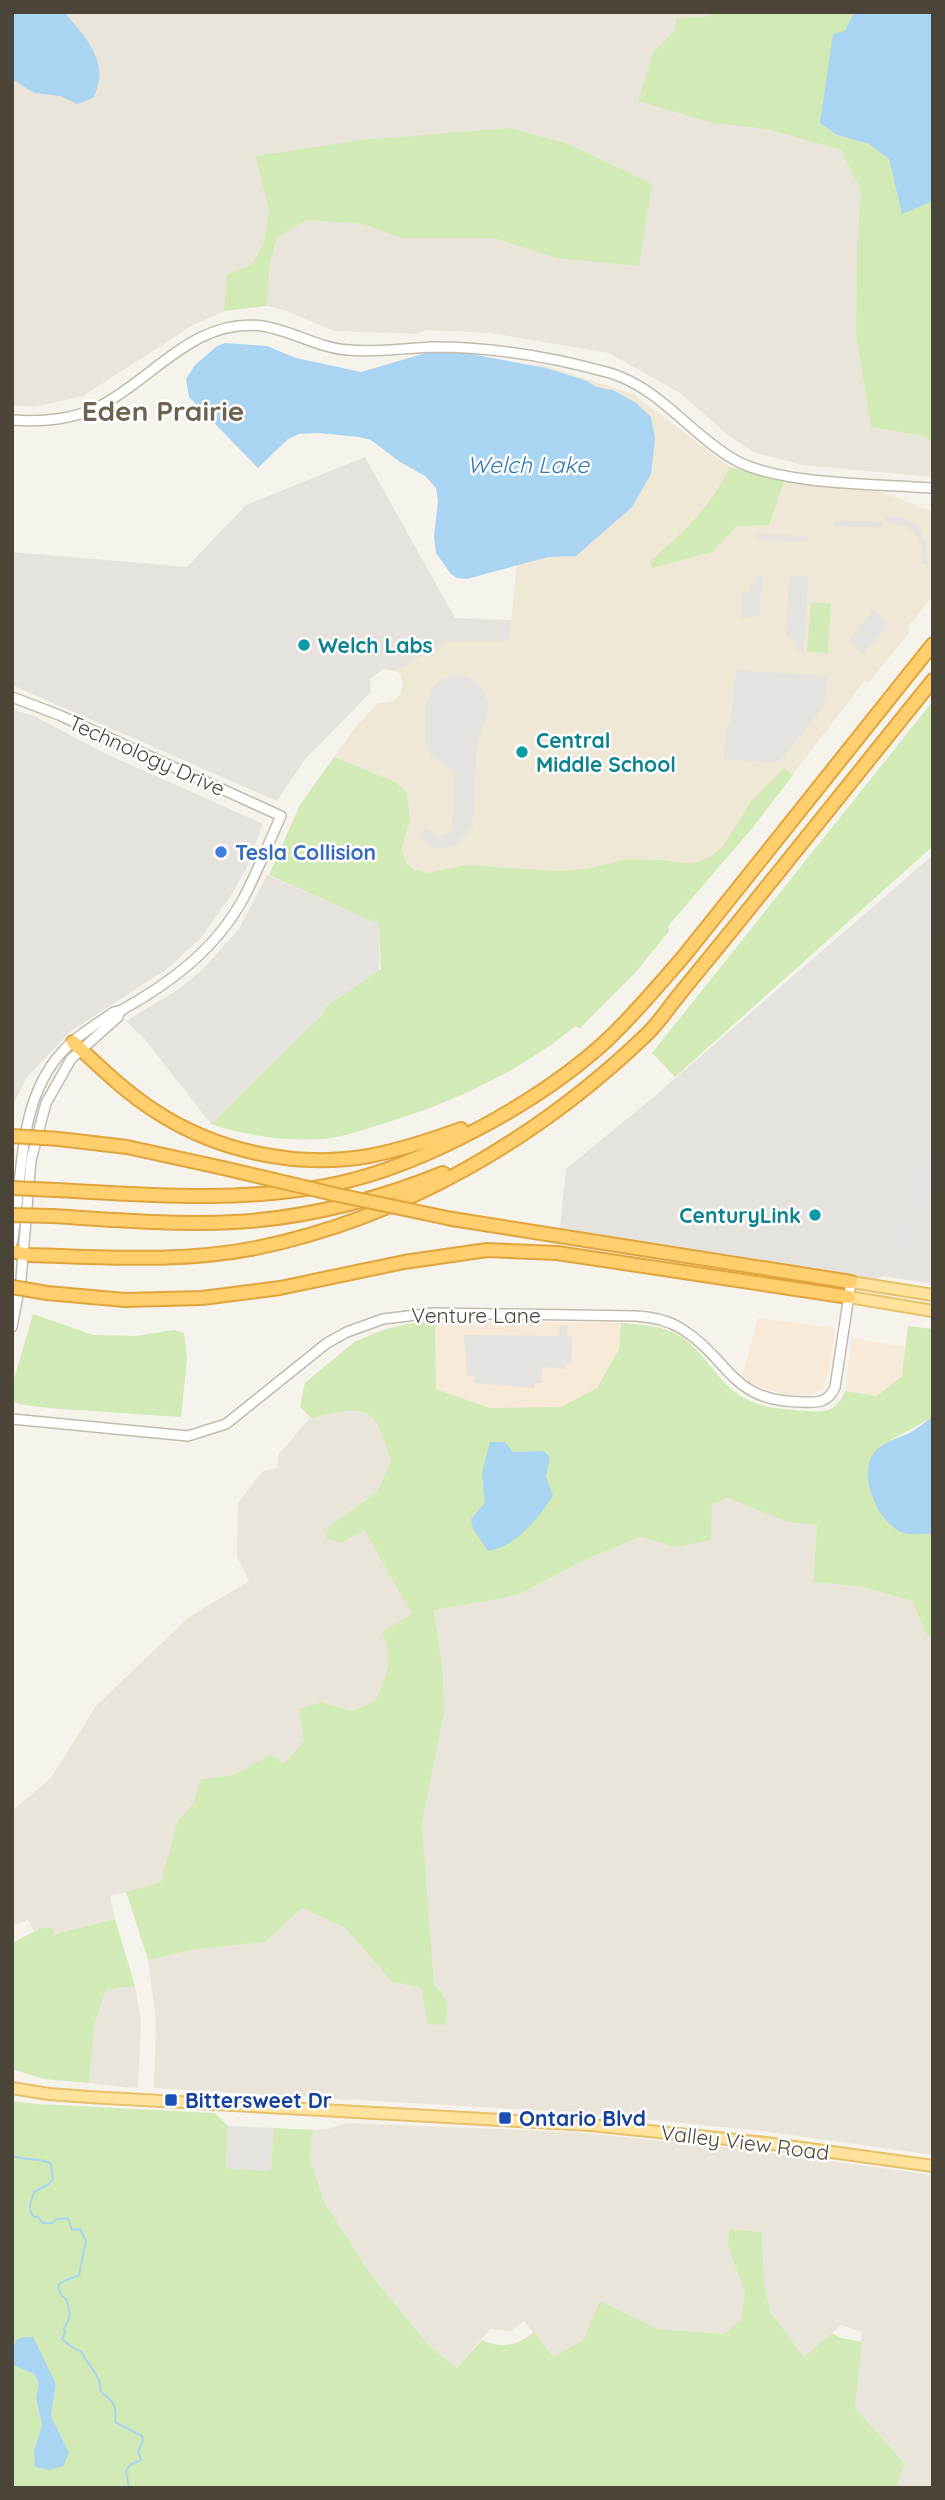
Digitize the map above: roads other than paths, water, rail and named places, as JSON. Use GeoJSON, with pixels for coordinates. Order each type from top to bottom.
{"type":"FeatureCollection","features":[{"type":"Feature","properties":{"kind":"highway"},"geometry":{"type":"LineString","coordinates":[[12,1188],[146,1196],[214,1196],[334,1184],[371,1175],[422,1156],[510,1110],[570,1071],[641,1006],[933,644]]}},
{"type":"Feature","properties":{"kind":"highway"},"geometry":{"type":"LineString","coordinates":[[18,1252],[100,1259],[177,1258],[256,1248],[297,1238],[365,1215],[454,1176],[496,1152],[576,1097],[649,1033],[933,680]]}},
{"type":"Feature","properties":{"kind":"highway"},"geometry":{"type":"LineString","coordinates":[[77,1046],[134,1095],[179,1126],[230,1147],[282,1157],[366,1157],[400,1149],[510,1110]]}},
{"type":"Feature","properties":{"kind":"highway"},"geometry":{"type":"LineString","coordinates":[[12,1215],[199,1223],[280,1218],[333,1209],[404,1188],[480,1156],[534,1127]]}},
{"type":"Feature","properties":{"kind":"highway"},"geometry":{"type":"LineString","coordinates":[[12,1136],[127,1147],[452,1219],[852,1282]]}},
{"type":"Feature","properties":{"kind":"highway"},"geometry":{"type":"LineString","coordinates":[[12,1287],[125,1300],[202,1298],[280,1288],[404,1262],[487,1250],[557,1253],[849,1297]]}},
{"type":"Feature","properties":{"kind":"main road"},"geometry":{"type":"LineString","coordinates":[[852,1282],[933,1296]]}},
{"type":"Feature","properties":{"kind":"main road"},"geometry":{"type":"LineString","coordinates":[[849,1297],[933,1311]]}},
{"type":"Feature","properties":{"kind":"main road","name":"Valley View Road"},"geometry":{"type":"LineString","coordinates":[[12,2088],[89,2097],[590,2125],[766,2143],[933,2166]]}},
{"type":"Feature","properties":{"kind":"street"},"geometry":{"type":"LineString","coordinates":[[12,420],[54,420],[81,414],[113,398],[197,340],[219,330],[248,325],[276,329],[348,351],[470,348],[503,351],[591,368],[613,374],[646,391],[721,452],[751,467],[799,478],[933,488]]}},
{"type":"Feature","properties":{"kind":"street","name":"Technology Drive"},"geometry":{"type":"LineString","coordinates":[[12,697],[59,715],[281,816],[242,901],[210,944],[178,974],[120,1011],[118,1017],[77,1046]]}},
{"type":"Feature","properties":{"kind":"street"},"geometry":{"type":"LineString","coordinates":[[12,1244],[26,1128],[44,1080],[62,1052],[77,1046]]}},
{"type":"Feature","properties":{"kind":"street"},"geometry":{"type":"LineString","coordinates":[[12,1327],[18,1252],[38,1128],[57,1080],[77,1046]]}},
{"type":"Feature","properties":{"kind":"street","name":"Venture Lane"},"geometry":{"type":"LineString","coordinates":[[12,1419],[173,1435],[201,1433],[226,1424],[241,1414],[314,1352],[347,1332],[383,1319],[433,1313],[648,1317],[663,1320],[694,1337],[727,1373],[746,1389],[771,1399],[817,1402],[827,1399],[835,1387],[852,1282]]}},
{"type":"Feature","properties":{"kind":"water"},"geometry":{"type":"Polygon","coordinates":[[[12,12],[64,12],[94,51],[98,62],[98,86],[93,98],[77,104],[60,96],[34,93],[12,79],[12,12]]]}},
{"type":"Feature","properties":{"kind":"water"},"geometry":{"type":"Polygon","coordinates":[[[854,12],[933,12],[933,201],[902,214],[889,159],[869,144],[837,135],[820,123],[833,34],[845,31],[854,12]]]}},
{"type":"Feature","properties":{"kind":"water","name":"Welch Lake"},"geometry":{"type":"Polygon","coordinates":[[[225,343],[267,346],[296,358],[361,372],[426,353],[450,350],[546,368],[587,381],[596,387],[613,390],[636,403],[651,417],[655,438],[651,474],[632,507],[576,556],[548,557],[467,579],[457,578],[436,553],[436,488],[425,476],[400,462],[371,440],[318,433],[299,434],[288,439],[258,468],[189,397],[186,379],[195,365],[217,346],[225,343]]]}},
{"type":"Feature","properties":{"kind":"water"},"geometry":{"type":"Polygon","coordinates":[[[933,1416],[933,1534],[904,1533],[885,1519],[872,1497],[869,1462],[882,1446],[911,1432],[933,1416]]]}},
{"type":"Feature","properties":{"kind":"water"},"geometry":{"type":"Polygon","coordinates":[[[490,1442],[505,1442],[513,1452],[544,1451],[550,1458],[546,1476],[553,1496],[517,1538],[488,1551],[473,1529],[471,1519],[485,1503],[482,1473],[490,1442]]]}},
{"type":"Feature","properties":{"kind":"water"},"geometry":{"type":"Polygon","coordinates":[[[33,2337],[56,2384],[51,2416],[69,2453],[63,2466],[49,2470],[35,2467],[34,2451],[42,2425],[36,2398],[39,2383],[34,2374],[15,2366],[12,2360],[16,2340],[33,2337]]]}},
{"type":"Feature","properties":{"kind":"waterway"},"geometry":{"type":"LineString","coordinates":[[12,2144],[13,2156],[43,2160],[51,2164],[53,2179],[34,2192],[30,2208],[34,2217],[38,2217],[43,2223],[68,2218],[72,2230],[80,2229],[86,2241],[79,2275],[60,2283],[58,2287],[66,2299],[70,2314],[62,2339],[82,2352],[98,2378],[101,2392],[114,2405],[115,2422],[142,2436],[143,2441],[138,2451],[141,2460],[130,2465],[126,2471],[129,2488]]}},
{"type":"Feature","properties":{"kind":"place","name":"Welch Labs"},"geometry":{"type":"Point","coordinates":[304,645]}},
{"type":"Feature","properties":{"kind":"place","name":"Central Middle School"},"geometry":{"type":"Point","coordinates":[522,752]}},
{"type":"Feature","properties":{"kind":"place","name":"Tesla Collision"},"geometry":{"type":"Point","coordinates":[221,852]}},
{"type":"Feature","properties":{"kind":"place","name":"CenturyLink"},"geometry":{"type":"Point","coordinates":[815,1215]}},
{"type":"Feature","properties":{"kind":"place","name":"Bittersweet Dr"},"geometry":{"type":"Point","coordinates":[171,2100]}},
{"type":"Feature","properties":{"kind":"place","name":"Ontario Blvd"},"geometry":{"type":"Point","coordinates":[505,2118]}},
{"type":"Feature","properties":{"kind":"district","name":"Eden Prairie"},"geometry":{"type":"Point","coordinates":[163,410]}}]}
